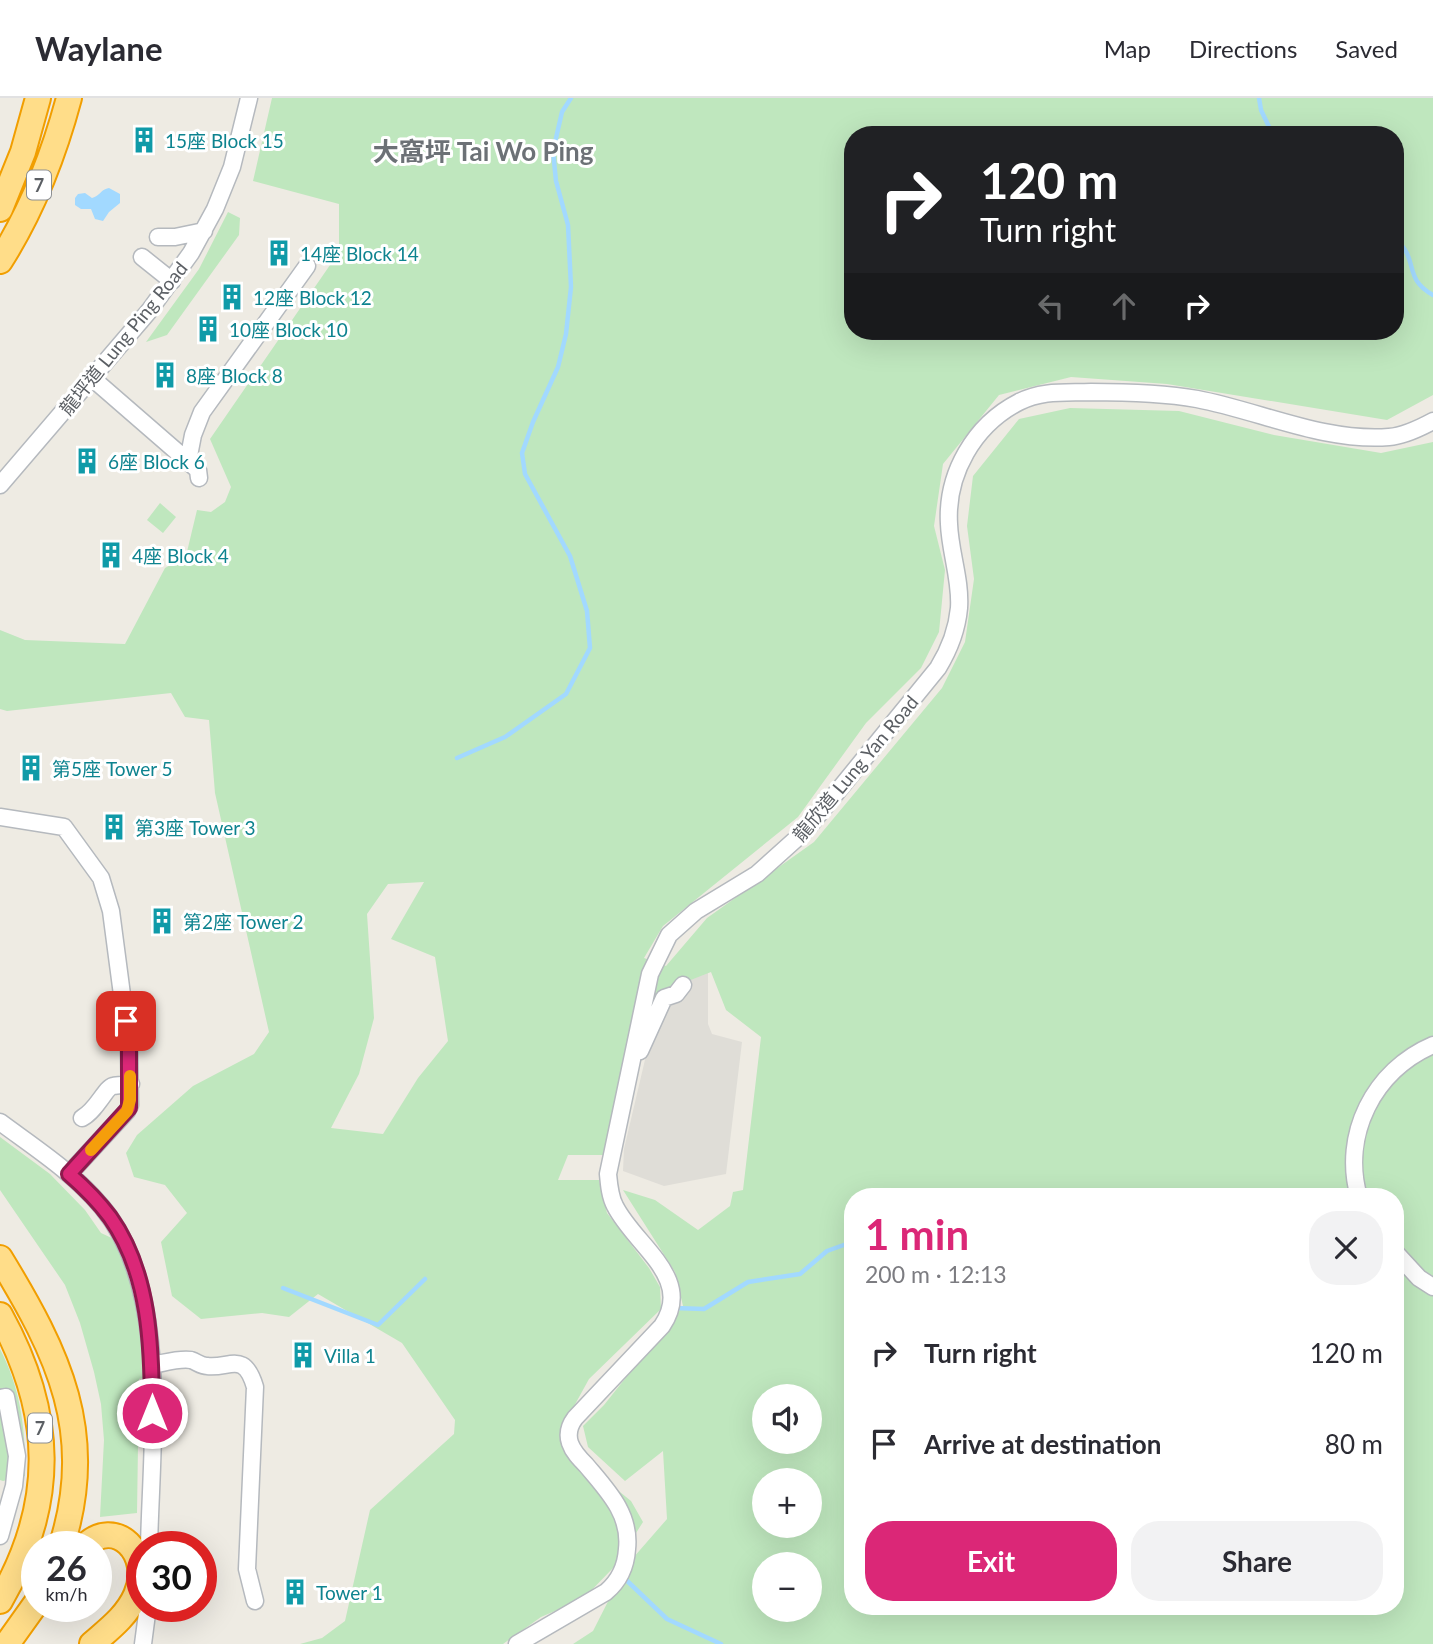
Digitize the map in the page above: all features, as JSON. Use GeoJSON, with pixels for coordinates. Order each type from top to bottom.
{"type":"FeatureCollection","features":[{"type":"Feature","properties":{"kind":"highway","name":"7"},"geometry":{"type":"LineString","coordinates":[[0,209],[23,152],[38,98]]}},
{"type":"Feature","properties":{"kind":"highway","name":"7"},"geometry":{"type":"LineString","coordinates":[[0,261],[39,186],[69,98]]}},
{"type":"Feature","properties":{"kind":"highway","name":"7"},"geometry":{"type":"LineString","coordinates":[[0,1258],[50,1346],[63,1382],[71,1417],[74,1480],[65,1531]]}},
{"type":"Feature","properties":{"kind":"highway","name":"7"},"geometry":{"type":"LineString","coordinates":[[0,1315],[14,1341],[30,1383],[41,1433],[42,1462],[38,1502],[27,1548],[0,1601]]}},
{"type":"Feature","properties":{"kind":"highway"},"geometry":{"type":"LineString","coordinates":[[92,1644],[117,1622],[133,1601],[141,1578],[141,1566],[133,1548],[112,1537]]}},
{"type":"Feature","properties":{"kind":"highway"},"geometry":{"type":"LineString","coordinates":[[11,1639],[24,1622]]}},
{"type":"Feature","properties":{"kind":"street","name":"龍坪道 Lung Ping Road"},"geometry":{"type":"LineString","coordinates":[[0,485],[172,281],[204,231],[232,167],[250,98]]}},
{"type":"Feature","properties":{"kind":"street"},"geometry":{"type":"LineString","coordinates":[[158,237],[175,237],[204,231]]}},
{"type":"Feature","properties":{"kind":"street"},"geometry":{"type":"LineString","coordinates":[[142,257],[172,281]]}},
{"type":"Feature","properties":{"kind":"street"},"geometry":{"type":"LineString","coordinates":[[188,461],[202,412],[307,266]]}},
{"type":"Feature","properties":{"kind":"street"},"geometry":{"type":"LineString","coordinates":[[92,378],[198,470],[200,478]]}},
{"type":"Feature","properties":{"kind":"street","name":"龍欣道 Lung Yan Road"},"geometry":{"type":"LineString","coordinates":[[517,1644],[606,1592],[618,1579],[627,1553],[627,1534],[620,1509],[576,1454],[570,1444],[569,1433],[575,1418],[662,1326],[672,1308],[673,1291],[668,1276],[613,1203],[608,1174],[650,974],[669,935],[696,911],[757,874],[806,830],[930,679],[945,656],[955,631],[959,609],[949,526],[951,493],[969,447],[996,417],[1020,402],[1049,392],[1103,392],[1194,399],[1318,431],[1361,437],[1391,438],[1433,421]]}},
{"type":"Feature","properties":{"kind":"street"},"geometry":{"type":"LineString","coordinates":[[0,817],[64,827],[102,878],[111,911],[135,1047],[127,1111],[69,1174]]}},
{"type":"Feature","properties":{"kind":"street"},"geometry":{"type":"LineString","coordinates":[[629,1080],[664,998],[676,994],[682,985]]}},
{"type":"Feature","properties":{"kind":"street"},"geometry":{"type":"LineString","coordinates":[[1357,1188],[1353,1155],[1365,1108],[1376,1090],[1397,1067],[1409,1057],[1433,1045]]}},
{"type":"Feature","properties":{"kind":"street"},"geometry":{"type":"LineString","coordinates":[[82,1118],[94,1109],[112,1086],[131,1084]]}},
{"type":"Feature","properties":{"kind":"street"},"geometry":{"type":"LineString","coordinates":[[0,1122],[69,1174],[112,1219],[136,1268],[147,1317],[152,1365],[150,1531]]}},
{"type":"Feature","properties":{"kind":"street"},"geometry":{"type":"LineString","coordinates":[[1404,1262],[1419,1278],[1433,1287]]}},
{"type":"Feature","properties":{"kind":"street"},"geometry":{"type":"LineString","coordinates":[[152,1365],[190,1360],[206,1366],[233,1362],[247,1369],[251,1375],[255,1387],[247,1569],[256,1601]]}},
{"type":"Feature","properties":{"kind":"street"},"geometry":{"type":"LineString","coordinates":[[0,1398],[6,1397],[17,1456],[14,1486],[0,1534]]}},
{"type":"Feature","properties":{"kind":"street"},"geometry":{"type":"LineString","coordinates":[[0,1459],[17,1456]]}},
{"type":"Feature","properties":{"kind":"street"},"geometry":{"type":"LineString","coordinates":[[144,1643],[146,1622]]}},
{"type":"Feature","properties":{"kind":"shaded area"},"geometry":{"type":"Polygon","coordinates":[[[708,971],[708,1024],[712,1034],[742,1042],[726,1174],[664,1186],[623,1171],[624,1149],[656,1013],[672,984],[708,971]]]}},
{"type":"Feature","properties":{"kind":"green space"},"geometry":{"type":"Polygon","coordinates":[[[272,98],[1433,98],[1433,395],[1387,420],[1167,384],[1071,377],[999,395],[943,464],[934,526],[945,570],[939,632],[921,668],[866,723],[798,817],[663,926],[644,958],[666,966],[707,918],[814,842],[942,688],[965,642],[974,579],[967,526],[973,476],[1019,419],[1070,408],[1179,411],[1274,435],[1381,453],[1433,442],[1433,1644],[573,1644],[593,1631],[626,1566],[667,1519],[663,1451],[625,1481],[588,1447],[583,1426],[604,1405],[683,1306],[675,1272],[623,1190],[655,1200],[698,1230],[730,1206],[733,1192],[743,1190],[761,1037],[726,1010],[711,972],[650,996],[604,1155],[568,1155],[558,1180],[599,1180],[607,1213],[649,1268],[660,1287],[661,1309],[589,1379],[562,1428],[599,1475],[631,1501],[643,1522],[615,1566],[583,1599],[541,1617],[503,1644],[300,1644],[322,1638],[345,1621],[370,1510],[454,1434],[455,1420],[402,1343],[318,1294],[289,1317],[262,1313],[201,1319],[172,1296],[161,1242],[187,1213],[165,1185],[134,1177],[126,1153],[137,1135],[193,1086],[254,1054],[269,1032],[215,793],[209,720],[185,717],[171,693],[7,711],[0,709],[0,630],[25,640],[125,644],[165,568],[186,556],[197,510],[211,512],[225,502],[231,487],[210,439],[339,252],[339,204],[253,181],[272,98]],[[424,882],[388,884],[367,914],[374,1018],[359,1074],[331,1128],[383,1134],[418,1078],[448,1041],[435,957],[391,939],[424,882]]]}},
{"type":"Feature","properties":{"kind":"green space"},"geometry":{"type":"Polygon","coordinates":[[[228,212],[240,218],[239,235],[167,335],[146,342],[199,269],[228,212]]]}},
{"type":"Feature","properties":{"kind":"green space"},"geometry":{"type":"Polygon","coordinates":[[[160,503],[176,517],[163,533],[147,520],[160,503]]]}},
{"type":"Feature","properties":{"kind":"green space"},"geometry":{"type":"Polygon","coordinates":[[[0,1137],[50,1174],[85,1210],[101,1233],[116,1240],[123,1258],[137,1307],[142,1359],[143,1378],[139,1379],[137,1513],[100,1517],[104,1440],[101,1404],[94,1372],[80,1323],[65,1285],[0,1190],[0,1137]]]}},
{"type":"Feature","properties":{"kind":"green space"},"geometry":{"type":"Polygon","coordinates":[[[0,1349],[17,1395],[25,1460],[25,1476],[3,1481],[0,1480],[0,1349]]]}},
{"type":"Feature","properties":{"kind":"water"},"geometry":{"type":"Polygon","coordinates":[[[109,188],[120,194],[120,203],[103,221],[95,219],[91,209],[81,209],[75,205],[78,194],[85,193],[92,198],[109,188]]]}},
{"type":"Feature","properties":{"kind":"waterway"},"geometry":{"type":"LineString","coordinates":[[457,758],[505,737],[566,694],[590,648],[587,611],[570,556],[525,474],[522,453],[558,367],[566,334],[571,287],[568,225],[556,181],[553,151],[562,112],[571,98]]}},
{"type":"Feature","properties":{"kind":"waterway"},"geometry":{"type":"LineString","coordinates":[[1259,98],[1269,126]]}},
{"type":"Feature","properties":{"kind":"waterway"},"geometry":{"type":"LineString","coordinates":[[1404,248],[1418,282],[1433,295]]}},
{"type":"Feature","properties":{"kind":"waterway"},"geometry":{"type":"LineString","coordinates":[[675,1308],[704,1309],[748,1282],[800,1274],[827,1251],[844,1245]]}},
{"type":"Feature","properties":{"kind":"waterway"},"geometry":{"type":"LineString","coordinates":[[283,1288],[378,1325],[425,1279]]}},
{"type":"Feature","properties":{"kind":"waterway"},"geometry":{"type":"LineString","coordinates":[[622,1576],[667,1619],[721,1644]]}},
{"type":"Feature","properties":{"kind":"slow traffic"},"geometry":{"type":"LineString","coordinates":[[91,1150],[129,1108],[130,1076]]}},
{"type":"Feature","properties":{"kind":"place","name":"15座 Block 15"},"geometry":{"type":"Point","coordinates":[144,140]}},
{"type":"Feature","properties":{"kind":"place","name":"14座 Block 14"},"geometry":{"type":"Point","coordinates":[279,253]}},
{"type":"Feature","properties":{"kind":"place","name":"12座 Block 12"},"geometry":{"type":"Point","coordinates":[232,297]}},
{"type":"Feature","properties":{"kind":"place","name":"10座 Block 10"},"geometry":{"type":"Point","coordinates":[208,329]}},
{"type":"Feature","properties":{"kind":"place","name":"8座 Block 8"},"geometry":{"type":"Point","coordinates":[165,375]}},
{"type":"Feature","properties":{"kind":"place","name":"6座 Block 6"},"geometry":{"type":"Point","coordinates":[87,461]}},
{"type":"Feature","properties":{"kind":"place","name":"4座 Block 4"},"geometry":{"type":"Point","coordinates":[111,555]}},
{"type":"Feature","properties":{"kind":"place","name":"第5座 Tower 5"},"geometry":{"type":"Point","coordinates":[31,768]}},
{"type":"Feature","properties":{"kind":"place","name":"第3座 Tower 3"},"geometry":{"type":"Point","coordinates":[114,827]}},
{"type":"Feature","properties":{"kind":"place","name":"第2座 Tower 2"},"geometry":{"type":"Point","coordinates":[162,921]}},
{"type":"Feature","properties":{"kind":"place","name":"Villa 1"},"geometry":{"type":"Point","coordinates":[303,1355]}},
{"type":"Feature","properties":{"kind":"place","name":"Tower 1"},"geometry":{"type":"Point","coordinates":[295,1592]}},
{"type":"Feature","properties":{"kind":"district","name":"大窩坪 Tai Wo Ping"},"geometry":{"type":"Point","coordinates":[483,151]}},
{"type":"Feature","properties":{"kind":"route"},"geometry":{"type":"LineString","coordinates":[[126,1021],[131,1084],[129,1108],[69,1174],[112,1219],[136,1268],[150,1342],[152,1413]]}}]}
